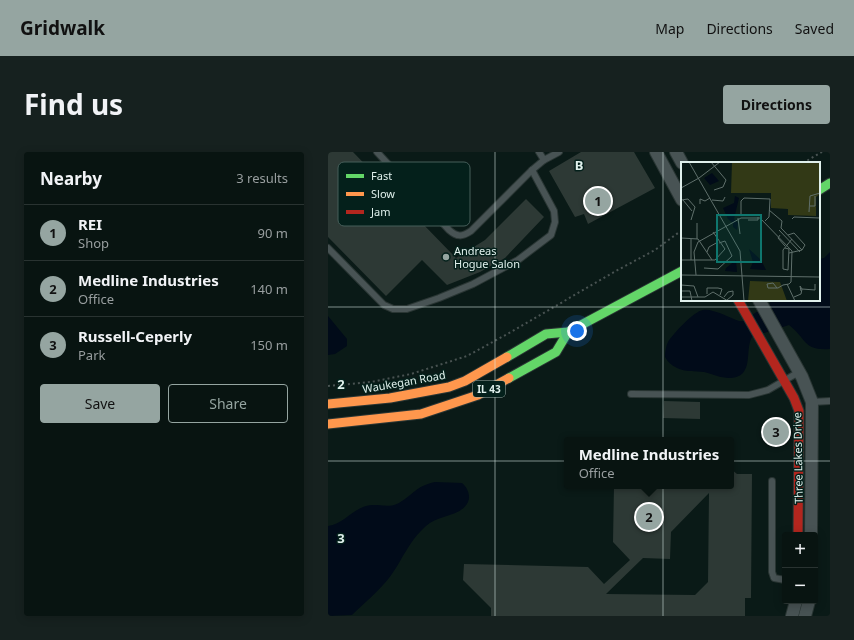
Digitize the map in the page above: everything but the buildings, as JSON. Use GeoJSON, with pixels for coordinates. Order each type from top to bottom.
{"type":"FeatureCollection","features":[{"type":"Feature","properties":{"kind":"main road"},"geometry":{"type":"LineString","coordinates":[[820,189],[830,183]]}},
{"type":"Feature","properties":{"kind":"main road","name":"Waukegan Road"},"geometry":{"type":"LineString","coordinates":[[328,404],[390,398],[449,387],[465,381],[546,334],[568,332],[681,272]]}},
{"type":"Feature","properties":{"kind":"main road","name":"Three Lakes Drive"},"geometry":{"type":"LineString","coordinates":[[739,301],[794,398],[799,411],[798,532]]}},
{"type":"Feature","properties":{"kind":"main road","name":"IL 43"},"geometry":{"type":"LineString","coordinates":[[328,424],[421,414],[478,395],[556,352],[568,332]]}},
{"type":"Feature","properties":{"kind":"street"},"geometry":{"type":"LineString","coordinates":[[656,152],[681,198]]}},
{"type":"Feature","properties":{"kind":"street"},"geometry":{"type":"LineString","coordinates":[[676,152],[681,162]]}},
{"type":"Feature","properties":{"kind":"street","name":"Three Lakes Drive"},"geometry":{"type":"LineString","coordinates":[[760,301],[799,372],[812,402],[811,532]]}},
{"type":"Feature","properties":{"kind":"street"},"geometry":{"type":"LineString","coordinates":[[792,616],[795,604]]}},
{"type":"Feature","properties":{"kind":"street"},"geometry":{"type":"LineString","coordinates":[[805,616],[808,604]]}},
{"type":"Feature","properties":{"kind":"lane"},"geometry":{"type":"LineString","coordinates":[[377,152],[386,162]]}},
{"type":"Feature","properties":{"kind":"lane"},"geometry":{"type":"LineString","coordinates":[[539,152],[544,160]]}},
{"type":"Feature","properties":{"kind":"lane"},"geometry":{"type":"LineString","coordinates":[[445,226],[459,236],[464,236],[471,231],[532,170],[544,160],[559,152]]}},
{"type":"Feature","properties":{"kind":"lane"},"geometry":{"type":"LineString","coordinates":[[328,248],[384,305],[389,308],[408,308],[439,298],[473,284],[518,260],[551,235],[555,222],[554,211],[532,170]]}},
{"type":"Feature","properties":{"kind":"lane"},"geometry":{"type":"LineString","coordinates":[[631,394],[749,396],[768,390],[799,372]]}},
{"type":"Feature","properties":{"kind":"lane"},"geometry":{"type":"LineString","coordinates":[[812,402],[830,401]]}},
{"type":"Feature","properties":{"kind":"lane"},"geometry":{"type":"LineString","coordinates":[[772,481],[772,572],[774,578],[782,579]]}},
{"type":"Feature","properties":{"kind":"path"},"geometry":{"type":"LineString","coordinates":[[806,162],[822,152]]}},
{"type":"Feature","properties":{"kind":"path"},"geometry":{"type":"LineString","coordinates":[[328,386],[370,382],[411,374],[467,356],[654,250],[678,234],[681,235]]}},
{"type":"Feature","properties":{"kind":"water"},"geometry":{"type":"Polygon","coordinates":[[[830,252],[830,349],[821,349],[810,346],[789,325],[752,337],[749,346],[747,365],[743,373],[736,377],[726,378],[704,372],[683,370],[673,366],[666,359],[665,353],[668,342],[684,323],[699,311],[711,310],[739,321],[743,321],[770,303],[771,301],[820,301],[820,259],[824,258],[830,252]]]}},
{"type":"Feature","properties":{"kind":"water"},"geometry":{"type":"Polygon","coordinates":[[[328,316],[347,339],[347,346],[335,354],[328,355],[328,316]]]}},
{"type":"Feature","properties":{"kind":"water"},"geometry":{"type":"Polygon","coordinates":[[[435,482],[462,483],[469,494],[469,499],[465,507],[460,511],[431,522],[426,526],[414,539],[385,583],[352,615],[328,616],[328,526],[338,523],[366,506],[395,505],[419,488],[435,482]]]}},
{"type":"Feature","properties":{"kind":"traffic: fast"},"geometry":{"type":"LineString","coordinates":[[820,189],[830,183]]}},
{"type":"Feature","properties":{"kind":"traffic: fast"},"geometry":{"type":"LineString","coordinates":[[507,357],[546,334],[568,332],[681,272]]}},
{"type":"Feature","properties":{"kind":"traffic: fast"},"geometry":{"type":"LineString","coordinates":[[509,378],[556,352],[568,332]]}},
{"type":"Feature","properties":{"kind":"traffic: slow"},"geometry":{"type":"LineString","coordinates":[[328,404],[390,398],[449,387],[465,381],[507,357]]}},
{"type":"Feature","properties":{"kind":"traffic: slow"},"geometry":{"type":"LineString","coordinates":[[328,424],[421,414],[478,395],[509,378]]}},
{"type":"Feature","properties":{"kind":"traffic: jam"},"geometry":{"type":"LineString","coordinates":[[739,301],[794,398],[799,411],[798,532]]}},
{"type":"Feature","properties":{"kind":"place","name":"REI"},"geometry":{"type":"Point","coordinates":[598,201]}},
{"type":"Feature","properties":{"kind":"place","name":"Andreas Hogue Salon"},"geometry":{"type":"Point","coordinates":[446,257]}},
{"type":"Feature","properties":{"kind":"place","name":"Russell-Ceperly"},"geometry":{"type":"Point","coordinates":[776,432]}},
{"type":"Feature","properties":{"kind":"place","name":"Medline Industries"},"geometry":{"type":"Point","coordinates":[649,517]}}]}
